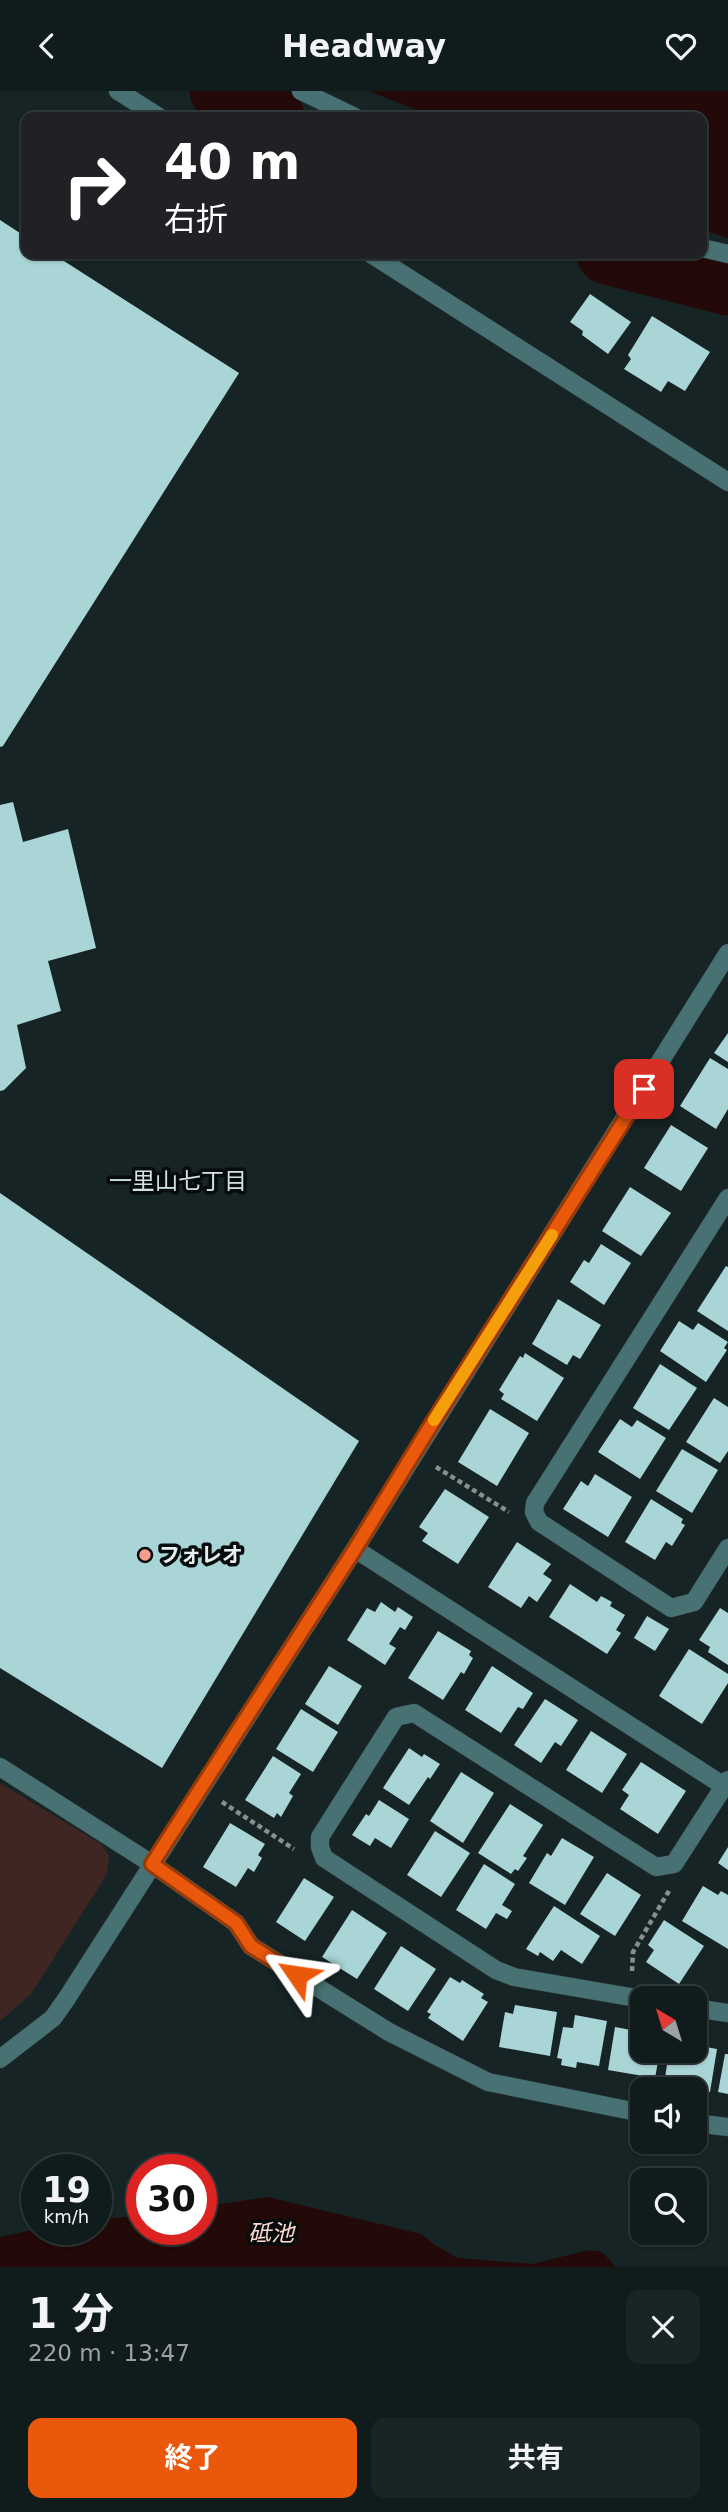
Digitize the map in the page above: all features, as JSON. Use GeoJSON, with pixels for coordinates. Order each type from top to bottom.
{"type":"FeatureCollection","features":[{"type":"Feature","properties":{"kind":"street"},"geometry":{"type":"LineString","coordinates":[[118,91],[151,112]]}},
{"type":"Feature","properties":{"kind":"street"},"geometry":{"type":"LineString","coordinates":[[301,91],[345,112]]}},
{"type":"Feature","properties":{"kind":"street"},"geometry":{"type":"LineString","coordinates":[[707,249],[728,254]]}},
{"type":"Feature","properties":{"kind":"street"},"geometry":{"type":"LineString","coordinates":[[379,259],[728,482]]}},
{"type":"Feature","properties":{"kind":"street"},"geometry":{"type":"LineString","coordinates":[[0,2059],[53,2018],[355,1549],[728,953]]}},
{"type":"Feature","properties":{"kind":"street"},"geometry":{"type":"LineString","coordinates":[[728,1198],[535,1503],[534,1512],[539,1522],[671,1608],[694,1602],[728,1548]]}},
{"type":"Feature","properties":{"kind":"street"},"geometry":{"type":"LineString","coordinates":[[355,1549],[726,1783],[674,1864],[656,1867],[414,1713],[396,1717],[320,1837],[324,1858],[496,1971],[514,1977],[630,1997]]}},
{"type":"Feature","properties":{"kind":"street"},"geometry":{"type":"LineString","coordinates":[[0,1767],[152,1864],[236,1923],[251,1946],[389,2032],[488,2082],[630,2111]]}},
{"type":"Feature","properties":{"kind":"street"},"geometry":{"type":"LineString","coordinates":[[707,2010],[728,2013]]}},
{"type":"Feature","properties":{"kind":"street"},"geometry":{"type":"LineString","coordinates":[[707,2124],[728,2127]]}},
{"type":"Feature","properties":{"kind":"path"},"geometry":{"type":"LineString","coordinates":[[414,1453],[515,1515],[534,1512]]}},
{"type":"Feature","properties":{"kind":"path"},"geometry":{"type":"LineString","coordinates":[[201,1789],[297,1850],[320,1847]]}},
{"type":"Feature","properties":{"kind":"path"},"geometry":{"type":"LineString","coordinates":[[635,1986],[633,1952],[670,1890],[674,1864]]}},
{"type":"Feature","properties":{"kind":"shaded area"},"geometry":{"type":"Polygon","coordinates":[[[0,1783],[101,1844],[109,1856],[107,1874],[31,1994],[0,2021],[0,1783]]]}},
{"type":"Feature","properties":{"kind":"water"},"geometry":{"type":"Polygon","coordinates":[[[369,91],[728,91],[728,238],[707,232],[707,112],[422,112],[369,91]]]}},
{"type":"Feature","properties":{"kind":"water","name":"砥池"},"geometry":{"type":"Polygon","coordinates":[[[268,2197],[421,2234],[458,2258],[533,2264],[589,2250],[602,2252],[616,2267],[0,2267],[0,2237],[21,2232],[21,2245],[112,2245],[112,2218],[126,2217],[126,2245],[217,2245],[217,2205],[268,2197]]]}},
{"type":"Feature","properties":{"kind":"building"},"geometry":{"type":"Polygon","coordinates":[[[0,220],[21,234],[21,259],[61,259],[239,373],[0,747],[0,220]]]}},
{"type":"Feature","properties":{"kind":"building"},"geometry":{"type":"Polygon","coordinates":[[[590,294],[631,322],[608,354],[582,335],[583,331],[570,322],[590,294]]]}},
{"type":"Feature","properties":{"kind":"building"},"geometry":{"type":"Polygon","coordinates":[[[652,316],[710,352],[685,391],[668,381],[661,392],[624,369],[631,359],[628,355],[652,316]]]}},
{"type":"Feature","properties":{"kind":"building"},"geometry":{"type":"Polygon","coordinates":[[[13,802],[23,842],[68,829],[96,948],[48,961],[61,1011],[17,1025],[26,1068],[0,1091],[0,805],[13,802]]]}},
{"type":"Feature","properties":{"kind":"building"},"geometry":{"type":"Polygon","coordinates":[[[728,1033],[728,1062],[714,1053],[728,1033]]]}},
{"type":"Feature","properties":{"kind":"building"},"geometry":{"type":"Polygon","coordinates":[[[710,1058],[728,1069],[728,1109],[716,1129],[680,1106],[710,1058]]]}},
{"type":"Feature","properties":{"kind":"building"},"geometry":{"type":"Polygon","coordinates":[[[671,1125],[708,1148],[681,1191],[644,1168],[671,1125]]]}},
{"type":"Feature","properties":{"kind":"building"},"geometry":{"type":"Polygon","coordinates":[[[630,1187],[671,1213],[641,1256],[602,1231],[630,1187]]]}},
{"type":"Feature","properties":{"kind":"building","name":"フォレオ"},"geometry":{"type":"Polygon","coordinates":[[[0,1193],[359,1441],[162,1768],[0,1668],[0,1193]]]}},
{"type":"Feature","properties":{"kind":"building"},"geometry":{"type":"Polygon","coordinates":[[[601,1244],[631,1263],[604,1305],[570,1282],[584,1260],[589,1263],[601,1244]]]}},
{"type":"Feature","properties":{"kind":"building"},"geometry":{"type":"Polygon","coordinates":[[[726,1266],[728,1267],[728,1331],[697,1311],[726,1266]]]}},
{"type":"Feature","properties":{"kind":"building"},"geometry":{"type":"Polygon","coordinates":[[[558,1299],[601,1325],[580,1359],[573,1355],[567,1365],[532,1344],[558,1299]]]}},
{"type":"Feature","properties":{"kind":"building"},"geometry":{"type":"Polygon","coordinates":[[[679,1321],[693,1330],[698,1323],[728,1342],[724,1348],[727,1350],[706,1382],[660,1351],[679,1321]]]}},
{"type":"Feature","properties":{"kind":"building"},"geometry":{"type":"Polygon","coordinates":[[[525,1353],[564,1378],[537,1421],[501,1399],[504,1394],[499,1390],[520,1356],[523,1358],[525,1353]]]}},
{"type":"Feature","properties":{"kind":"building"},"geometry":{"type":"Polygon","coordinates":[[[660,1364],[697,1388],[669,1430],[633,1408],[660,1364]]]}},
{"type":"Feature","properties":{"kind":"building"},"geometry":{"type":"Polygon","coordinates":[[[714,1398],[728,1407],[728,1451],[720,1463],[686,1442],[714,1398]]]}},
{"type":"Feature","properties":{"kind":"building"},"geometry":{"type":"Polygon","coordinates":[[[490,1409],[529,1433],[497,1486],[458,1462],[490,1409]]]}},
{"type":"Feature","properties":{"kind":"building"},"geometry":{"type":"Polygon","coordinates":[[[620,1419],[632,1427],[637,1420],[666,1438],[640,1479],[598,1452],[620,1419]]]}},
{"type":"Feature","properties":{"kind":"building"},"geometry":{"type":"Polygon","coordinates":[[[682,1449],[718,1470],[692,1513],[656,1491],[682,1449]]]}},
{"type":"Feature","properties":{"kind":"building"},"geometry":{"type":"Polygon","coordinates":[[[595,1474],[632,1497],[608,1537],[563,1509],[581,1481],[588,1486],[595,1474]]]}},
{"type":"Feature","properties":{"kind":"building"},"geometry":{"type":"Polygon","coordinates":[[[445,1489],[489,1517],[458,1564],[422,1541],[428,1533],[419,1527],[445,1489]]]}},
{"type":"Feature","properties":{"kind":"building"},"geometry":{"type":"Polygon","coordinates":[[[651,1499],[683,1519],[681,1523],[685,1525],[672,1546],[666,1542],[655,1560],[625,1542],[651,1499]]]}},
{"type":"Feature","properties":{"kind":"building"},"geometry":{"type":"Polygon","coordinates":[[[517,1542],[551,1564],[543,1574],[552,1580],[537,1602],[529,1596],[521,1608],[488,1587],[517,1542]]]}},
{"type":"Feature","properties":{"kind":"building"},"geometry":{"type":"Polygon","coordinates":[[[570,1584],[597,1602],[601,1596],[612,1602],[610,1606],[625,1615],[616,1630],[621,1633],[607,1654],[549,1617],[570,1584]]]}},
{"type":"Feature","properties":{"kind":"building"},"geometry":{"type":"Polygon","coordinates":[[[381,1602],[395,1612],[398,1607],[413,1617],[405,1630],[400,1627],[389,1644],[396,1648],[385,1665],[347,1640],[367,1608],[375,1612],[381,1602]]]}},
{"type":"Feature","properties":{"kind":"building"},"geometry":{"type":"Polygon","coordinates":[[[720,1608],[728,1613],[728,1665],[708,1652],[710,1647],[699,1640],[720,1608]]]}},
{"type":"Feature","properties":{"kind":"building"},"geometry":{"type":"Polygon","coordinates":[[[647,1616],[669,1629],[655,1651],[634,1638],[647,1616]]]}},
{"type":"Feature","properties":{"kind":"building"},"geometry":{"type":"Polygon","coordinates":[[[438,1631],[471,1651],[469,1655],[473,1658],[443,1700],[408,1678],[438,1631]]]}},
{"type":"Feature","properties":{"kind":"building"},"geometry":{"type":"Polygon","coordinates":[[[689,1649],[728,1674],[728,1683],[702,1724],[659,1696],[689,1649]]]}},
{"type":"Feature","properties":{"kind":"building"},"geometry":{"type":"Polygon","coordinates":[[[329,1666],[362,1686],[338,1725],[305,1704],[329,1666]]]}},
{"type":"Feature","properties":{"kind":"building"},"geometry":{"type":"Polygon","coordinates":[[[492,1666],[533,1693],[523,1709],[518,1707],[501,1733],[465,1710],[492,1666]]]}},
{"type":"Feature","properties":{"kind":"building"},"geometry":{"type":"Polygon","coordinates":[[[545,1699],[578,1720],[561,1746],[555,1742],[541,1763],[514,1745],[545,1699]]]}},
{"type":"Feature","properties":{"kind":"building"},"geometry":{"type":"Polygon","coordinates":[[[301,1709],[338,1732],[313,1772],[276,1749],[301,1709]]]}},
{"type":"Feature","properties":{"kind":"building"},"geometry":{"type":"Polygon","coordinates":[[[591,1731],[627,1754],[602,1793],[566,1770],[591,1731]]]}},
{"type":"Feature","properties":{"kind":"building"},"geometry":{"type":"Polygon","coordinates":[[[409,1748],[440,1764],[409,1805],[383,1788],[409,1748]]]}},
{"type":"Feature","properties":{"kind":"building"},"geometry":{"type":"Polygon","coordinates":[[[273,1756],[301,1774],[289,1793],[293,1796],[281,1817],[277,1813],[274,1818],[245,1800],[273,1756]]]}},
{"type":"Feature","properties":{"kind":"building"},"geometry":{"type":"Polygon","coordinates":[[[641,1762],[686,1791],[658,1834],[620,1809],[629,1795],[622,1790],[641,1762]]]}},
{"type":"Feature","properties":{"kind":"building"},"geometry":{"type":"Polygon","coordinates":[[[461,1772],[494,1793],[463,1843],[430,1821],[461,1772]]]}},
{"type":"Feature","properties":{"kind":"building"},"geometry":{"type":"Polygon","coordinates":[[[379,1800],[409,1819],[391,1848],[375,1838],[370,1846],[352,1835],[379,1800]]]}},
{"type":"Feature","properties":{"kind":"building"},"geometry":{"type":"Polygon","coordinates":[[[510,1804],[543,1825],[523,1856],[527,1858],[518,1871],[515,1869],[511,1874],[478,1853],[510,1804]]]}},
{"type":"Feature","properties":{"kind":"building"},"geometry":{"type":"Polygon","coordinates":[[[230,1823],[265,1844],[258,1855],[262,1858],[254,1872],[248,1868],[236,1887],[203,1867],[230,1823]]]}},
{"type":"Feature","properties":{"kind":"building"},"geometry":{"type":"Polygon","coordinates":[[[435,1831],[470,1853],[441,1897],[407,1875],[435,1831]]]}},
{"type":"Feature","properties":{"kind":"building"},"geometry":{"type":"Polygon","coordinates":[[[562,1838],[594,1857],[565,1905],[529,1883],[547,1853],[551,1856],[562,1838]]]}},
{"type":"Feature","properties":{"kind":"building"},"geometry":{"type":"Polygon","coordinates":[[[728,1847],[728,1870],[718,1863],[728,1847]]]}},
{"type":"Feature","properties":{"kind":"building"},"geometry":{"type":"Polygon","coordinates":[[[484,1864],[515,1884],[502,1905],[512,1911],[507,1919],[496,1913],[486,1929],[456,1910],[484,1864]]]}},
{"type":"Feature","properties":{"kind":"building"},"geometry":{"type":"Polygon","coordinates":[[[607,1873],[641,1895],[615,1936],[580,1914],[607,1873]]]}},
{"type":"Feature","properties":{"kind":"building"},"geometry":{"type":"Polygon","coordinates":[[[304,1878],[334,1897],[305,1941],[276,1922],[304,1878]]]}},
{"type":"Feature","properties":{"kind":"building"},"geometry":{"type":"Polygon","coordinates":[[[703,1886],[718,1895],[721,1891],[728,1895],[728,1949],[682,1921],[703,1886]]]}},
{"type":"Feature","properties":{"kind":"building"},"geometry":{"type":"Polygon","coordinates":[[[554,1906],[600,1936],[582,1964],[561,1950],[553,1961],[540,1952],[538,1956],[526,1949],[554,1906]]]}},
{"type":"Feature","properties":{"kind":"building"},"geometry":{"type":"Polygon","coordinates":[[[352,1910],[387,1933],[357,1979],[322,1957],[352,1910]]]}},
{"type":"Feature","properties":{"kind":"building"},"geometry":{"type":"Polygon","coordinates":[[[664,1920],[704,1946],[679,1984],[646,1962],[654,1950],[648,1945],[664,1920]]]}},
{"type":"Feature","properties":{"kind":"building"},"geometry":{"type":"Polygon","coordinates":[[[401,1946],[436,1969],[408,2011],[374,1989],[401,1946]]]}},
{"type":"Feature","properties":{"kind":"building"},"geometry":{"type":"Polygon","coordinates":[[[450,1977],[460,1983],[462,1980],[484,1994],[481,1998],[488,2002],[463,2041],[428,2018],[431,2014],[427,2012],[450,1977]]]}},
{"type":"Feature","properties":{"kind":"building"},"geometry":{"type":"Polygon","coordinates":[[[515,2005],[557,2012],[550,2056],[499,2047],[505,2012],[513,2014],[515,2005]]]}},
{"type":"Feature","properties":{"kind":"building"},"geometry":{"type":"Polygon","coordinates":[[[575,2015],[607,2021],[599,2066],[577,2062],[576,2068],[561,2065],[562,2059],[557,2058],[563,2027],[573,2028],[575,2015]]]}},
{"type":"Feature","properties":{"kind":"building"},"geometry":{"type":"Polygon","coordinates":[[[615,2027],[630,2030],[630,2063],[658,2063],[655,2077],[608,2070],[615,2027]]]}},
{"type":"Feature","properties":{"kind":"building"},"geometry":{"type":"Polygon","coordinates":[[[707,2047],[717,2049],[710,2092],[707,2092],[707,2077],[665,2077],[667,2063],[707,2063],[707,2047]]]}},
{"type":"Feature","properties":{"kind":"building"},"geometry":{"type":"Polygon","coordinates":[[[725,2054],[728,2054],[728,2094],[718,2092],[725,2054]]]}},
{"type":"Feature","properties":{"kind":"waterway"},"geometry":{"type":"LineString","coordinates":[[220,91],[264,112]]}},
{"type":"Feature","properties":{"kind":"waterway"},"geometry":{"type":"LineString","coordinates":[[627,259],[728,285]]}},
{"type":"Feature","properties":{"kind":"slow traffic"},"geometry":{"type":"LineString","coordinates":[[434,1420],[552,1235]]}},
{"type":"Feature","properties":{"kind":"place","name":"フォレオ"},"geometry":{"type":"Point","coordinates":[145,1555]}},
{"type":"Feature","properties":{"kind":"district","name":"一里山七丁目"},"geometry":{"type":"Point","coordinates":[178,1181]}},
{"type":"Feature","properties":{"kind":"route"},"geometry":{"type":"LineString","coordinates":[[297,1975],[251,1946],[236,1923],[152,1864],[355,1549],[644,1089]]}}]}
